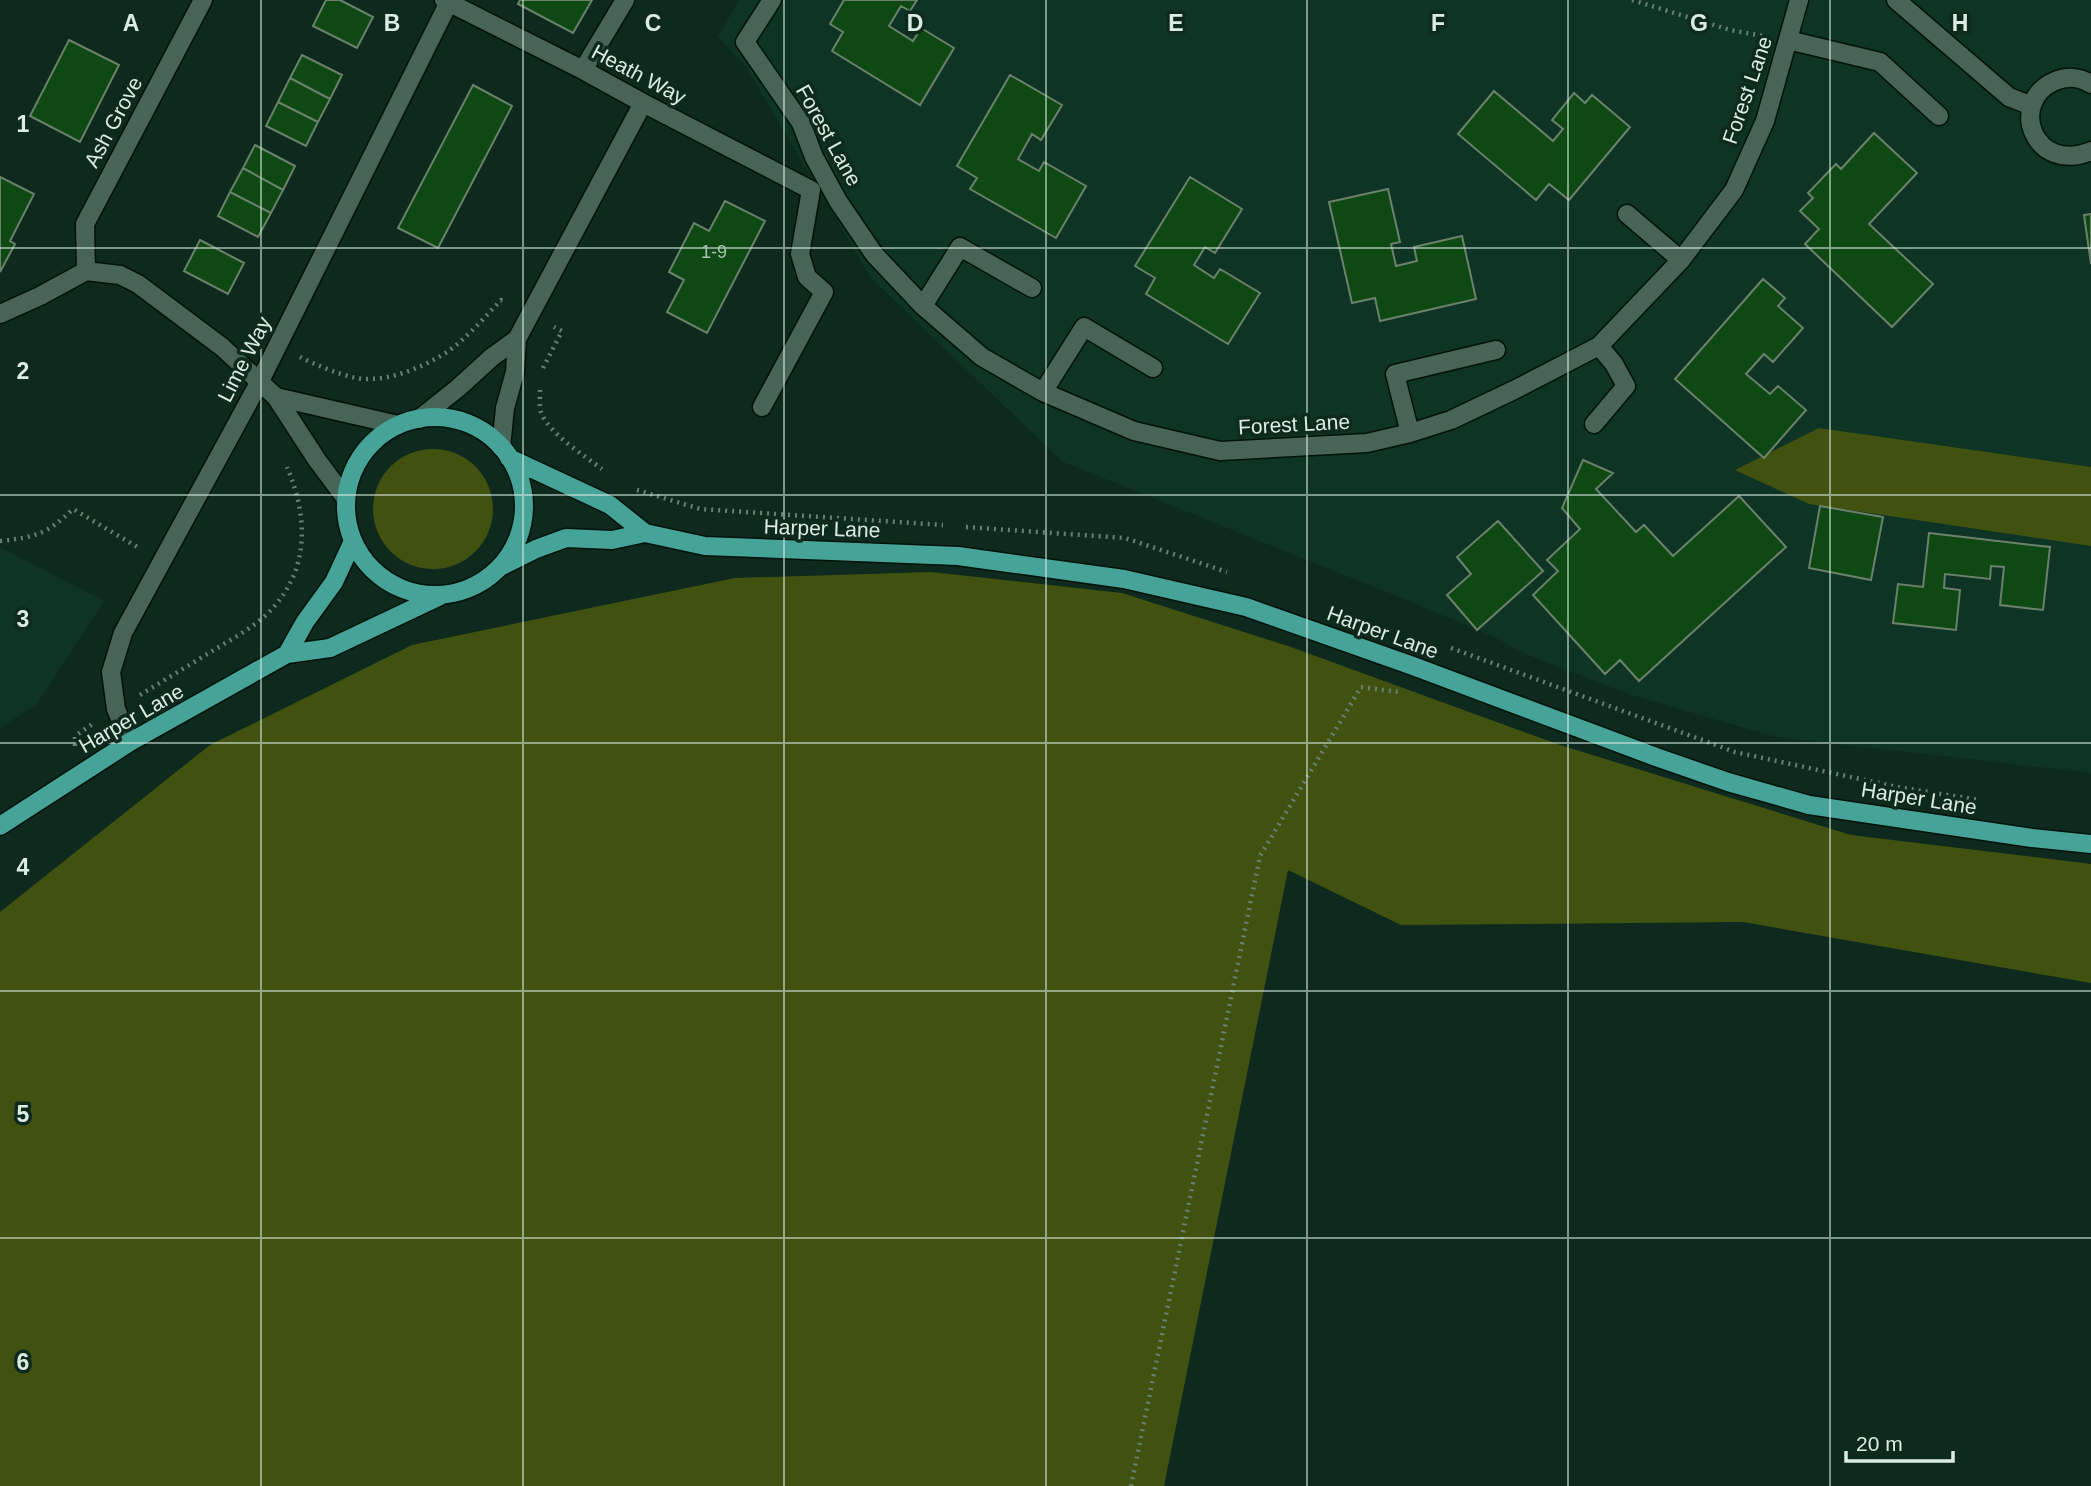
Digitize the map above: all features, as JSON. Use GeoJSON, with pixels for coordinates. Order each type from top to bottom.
{"type":"FeatureCollection","features":[{"type":"Feature","properties":{"kind":"main road"},"geometry":{"type":"LineString","coordinates":[[441,417],[463,422],[484,432],[505,452],[522,484],[524,514],[517,542],[501,566],[484,581],[464,591],[443,595],[420,594],[399,588],[380,576],[364,560],[353,541],[347,520],[346,499],[354,468],[373,443],[398,425],[418,419],[441,417]]}},
{"type":"Feature","properties":{"kind":"main road","name":"Harper Lane"},"geometry":{"type":"LineString","coordinates":[[505,452],[610,505],[645,533]]}},
{"type":"Feature","properties":{"kind":"main road","name":"Harper Lane"},"geometry":{"type":"LineString","coordinates":[[501,566],[566,538],[612,540],[645,533],[705,546],[958,556],[1124,579],[1246,607],[1668,761],[1728,782],[1809,805],[2032,838],[2091,844]]}},
{"type":"Feature","properties":{"kind":"main road"},"geometry":{"type":"LineString","coordinates":[[287,654],[305,622],[334,582],[353,541]]}},
{"type":"Feature","properties":{"kind":"main road","name":"Harper Lane"},"geometry":{"type":"LineString","coordinates":[[0,826],[130,743],[287,654],[330,648],[443,595]]}},
{"type":"Feature","properties":{"kind":"street","name":"Ash Grove"},"geometry":{"type":"LineString","coordinates":[[86,271],[85,224],[203,0]]}},
{"type":"Feature","properties":{"kind":"street"},"geometry":{"type":"LineString","coordinates":[[583,70],[625,0]]}},
{"type":"Feature","properties":{"kind":"street","name":"Forest Lane"},"geometry":{"type":"LineString","coordinates":[[772,0],[745,42],[801,123],[814,157],[838,201],[874,254],[923,306],[982,357],[1043,392],[1134,430],[1220,451],[1367,443],[1410,433],[1451,420],[1599,346],[1681,260],[1734,190],[1765,121],[1799,0]]}},
{"type":"Feature","properties":{"kind":"street"},"geometry":{"type":"LineString","coordinates":[[1896,0],[1992,84],[2009,97],[2032,106]]}},
{"type":"Feature","properties":{"kind":"street","name":"Heath Way"},"geometry":{"type":"LineString","coordinates":[[448,1],[811,190],[800,254],[807,277],[824,292],[762,407]]}},
{"type":"Feature","properties":{"kind":"street","name":"Lime Way"},"geometry":{"type":"LineString","coordinates":[[130,743],[116,709],[111,673],[123,633],[260,381],[448,1]]}},
{"type":"Feature","properties":{"kind":"street"},"geometry":{"type":"LineString","coordinates":[[1788,40],[1880,62],[1940,116]]}},
{"type":"Feature","properties":{"kind":"street"},"geometry":{"type":"LineString","coordinates":[[2091,84],[2075,78],[2061,78],[2048,84],[2038,94],[2032,106],[2030,120],[2033,133],[2041,145],[2052,153],[2065,157],[2079,156],[2091,151]]}},
{"type":"Feature","properties":{"kind":"street"},"geometry":{"type":"LineString","coordinates":[[418,419],[517,338],[643,103]]}},
{"type":"Feature","properties":{"kind":"street"},"geometry":{"type":"LineString","coordinates":[[1627,214],[1681,260]]}},
{"type":"Feature","properties":{"kind":"street"},"geometry":{"type":"LineString","coordinates":[[923,306],[960,247],[1032,288]]}},
{"type":"Feature","properties":{"kind":"street"},"geometry":{"type":"LineString","coordinates":[[0,314],[86,271],[120,275],[138,284],[222,347],[276,397],[346,499]]}},
{"type":"Feature","properties":{"kind":"street"},"geometry":{"type":"LineString","coordinates":[[1043,392],[1084,327],[1153,368]]}},
{"type":"Feature","properties":{"kind":"street"},"geometry":{"type":"LineString","coordinates":[[505,452],[505,408],[515,372],[517,338]]}},
{"type":"Feature","properties":{"kind":"street"},"geometry":{"type":"LineString","coordinates":[[1594,424],[1626,386],[1614,364],[1599,346]]}},
{"type":"Feature","properties":{"kind":"street"},"geometry":{"type":"LineString","coordinates":[[1410,433],[1395,374],[1496,350]]}},
{"type":"Feature","properties":{"kind":"street"},"geometry":{"type":"LineString","coordinates":[[276,397],[398,425]]}},
{"type":"Feature","properties":{"kind":"path"},"geometry":{"type":"LineString","coordinates":[[1632,0],[1730,30],[1788,40]]}},
{"type":"Feature","properties":{"kind":"path"},"geometry":{"type":"LineString","coordinates":[[279,343],[303,358],[356,378],[388,377],[421,366],[448,351],[501,300]]}},
{"type":"Feature","properties":{"kind":"path"},"geometry":{"type":"LineString","coordinates":[[75,736],[246,631],[267,614],[298,567],[302,547],[302,514],[284,462]]}},
{"type":"Feature","properties":{"kind":"path"},"geometry":{"type":"LineString","coordinates":[[0,541],[30,538],[56,525],[73,509],[161,561]]}},
{"type":"Feature","properties":{"kind":"path"},"geometry":{"type":"LineString","coordinates":[[1131,1486],[1260,856],[1362,687],[1404,693],[1413,666]]}},
{"type":"Feature","properties":{"kind":"shaded area"},"geometry":{"type":"Polygon","coordinates":[[[739,0],[2091,0],[2091,773],[1776,737],[1628,694],[1528,655],[1494,637],[1397,596],[1063,462],[871,278],[746,67],[718,37],[739,0]]]}},
{"type":"Feature","properties":{"kind":"shaded area"},"geometry":{"type":"Polygon","coordinates":[[[0,547],[104,601],[36,705],[0,728],[0,547]]]}},
{"type":"Feature","properties":{"kind":"green space"},"geometry":{"type":"Polygon","coordinates":[[[1819,428],[2091,467],[2091,546],[1809,504],[1735,470],[1819,428]]]}},
{"type":"Feature","properties":{"kind":"green space"},"geometry":{"type":"Polygon","coordinates":[[[433,449],[456,453],[476,466],[489,486],[493,509],[489,532],[476,552],[456,565],[433,569],[410,565],[390,552],[377,532],[373,509],[377,486],[390,466],[410,453],[433,449]]]}},
{"type":"Feature","properties":{"kind":"green space"},"geometry":{"type":"Polygon","coordinates":[[[931,572],[1122,593],[1288,646],[1560,745],[1851,835],[2091,864],[2091,983],[1743,922],[1401,925],[1288,870],[1164,1486],[0,1486],[0,912],[210,745],[412,645],[735,578],[931,572]]]}},
{"type":"Feature","properties":{"kind":"building"},"geometry":{"type":"Polygon","coordinates":[[[326,0],[340,0],[373,17],[357,48],[313,26],[326,0]]]}},
{"type":"Feature","properties":{"kind":"building"},"geometry":{"type":"Polygon","coordinates":[[[520,0],[592,0],[573,33],[518,4],[520,0]]]}},
{"type":"Feature","properties":{"kind":"building"},"geometry":{"type":"Polygon","coordinates":[[[844,0],[917,0],[910,11],[901,6],[889,26],[913,41],[921,28],[954,48],[920,105],[832,51],[843,32],[830,24],[844,0]]]}},
{"type":"Feature","properties":{"kind":"building"},"geometry":{"type":"Polygon","coordinates":[[[69,40],[119,65],[80,142],[30,116],[69,40]]]}},
{"type":"Feature","properties":{"kind":"building"},"geometry":{"type":"Polygon","coordinates":[[[302,55],[342,75],[330,99],[290,78],[302,55]]]}},
{"type":"Feature","properties":{"kind":"building"},"geometry":{"type":"Polygon","coordinates":[[[1010,75],[1062,105],[1041,140],[1032,134],[1018,159],[1039,171],[1044,162],[1086,186],[1056,238],[970,189],[977,178],[957,166],[1010,75]]]}},
{"type":"Feature","properties":{"kind":"building"},"geometry":{"type":"Polygon","coordinates":[[[290,78],[330,99],[318,122],[278,102],[290,78]]]}},
{"type":"Feature","properties":{"kind":"building"},"geometry":{"type":"Polygon","coordinates":[[[473,85],[512,106],[438,248],[398,228],[473,85]]]}},
{"type":"Feature","properties":{"kind":"building"},"geometry":{"type":"Polygon","coordinates":[[[1494,91],[1553,141],[1563,129],[1552,120],[1574,93],[1585,103],[1592,95],[1630,127],[1569,200],[1549,184],[1536,200],[1458,134],[1494,91]]]}},
{"type":"Feature","properties":{"kind":"building"},"geometry":{"type":"Polygon","coordinates":[[[278,102],[318,122],[306,146],[266,126],[278,102]]]}},
{"type":"Feature","properties":{"kind":"building"},"geometry":{"type":"Polygon","coordinates":[[[1874,133],[1917,173],[1869,224],[1933,284],[1892,327],[1805,244],[1819,229],[1800,211],[1813,198],[1808,193],[1836,164],[1841,169],[1874,133]]]}},
{"type":"Feature","properties":{"kind":"building"},"geometry":{"type":"Polygon","coordinates":[[[255,145],[295,166],[283,190],[243,168],[255,145]]]}},
{"type":"Feature","properties":{"kind":"building"},"geometry":{"type":"Polygon","coordinates":[[[243,168],[283,190],[271,213],[230,192],[243,168]]]}},
{"type":"Feature","properties":{"kind":"building"},"geometry":{"type":"Polygon","coordinates":[[[0,177],[34,194],[10,241],[15,244],[0,272],[0,177]]]}},
{"type":"Feature","properties":{"kind":"building"},"geometry":{"type":"Polygon","coordinates":[[[1190,177],[1242,209],[1215,253],[1205,247],[1194,265],[1214,278],[1220,269],[1260,293],[1228,344],[1146,294],[1155,278],[1135,266],[1190,177]]]}},
{"type":"Feature","properties":{"kind":"building"},"geometry":{"type":"Polygon","coordinates":[[[1388,189],[1400,242],[1391,244],[1396,266],[1417,261],[1414,247],[1462,236],[1476,299],[1380,321],[1375,298],[1352,303],[1329,202],[1388,189]]]}},
{"type":"Feature","properties":{"kind":"building"},"geometry":{"type":"Polygon","coordinates":[[[230,192],[271,213],[258,237],[218,216],[230,192]]]}},
{"type":"Feature","properties":{"kind":"building"},"geometry":{"type":"Polygon","coordinates":[[[725,201],[765,221],[707,333],[667,312],[684,280],[669,272],[694,223],[709,231],[725,201]]]}},
{"type":"Feature","properties":{"kind":"building"},"geometry":{"type":"Polygon","coordinates":[[[2091,214],[2091,264],[2084,215],[2091,214]]]}},
{"type":"Feature","properties":{"kind":"building"},"geometry":{"type":"Polygon","coordinates":[[[200,240],[244,263],[228,294],[184,271],[200,240]]]}},
{"type":"Feature","properties":{"kind":"building"},"geometry":{"type":"Polygon","coordinates":[[[1763,279],[1785,298],[1778,306],[1803,328],[1773,362],[1764,354],[1746,374],[1770,394],[1778,386],[1806,410],[1764,458],[1675,379],[1763,279]]]}},
{"type":"Feature","properties":{"kind":"building"},"geometry":{"type":"Polygon","coordinates":[[[1583,460],[1613,473],[1596,489],[1636,532],[1644,525],[1673,556],[1739,496],[1786,547],[1639,681],[1620,660],[1605,674],[1533,595],[1558,571],[1547,560],[1580,529],[1562,508],[1583,460]]]}},
{"type":"Feature","properties":{"kind":"building"},"geometry":{"type":"Polygon","coordinates":[[[1820,506],[1883,517],[1871,580],[1809,568],[1820,506]]]}},
{"type":"Feature","properties":{"kind":"building"},"geometry":{"type":"Polygon","coordinates":[[[1498,521],[1543,571],[1477,630],[1447,595],[1471,574],[1457,557],[1498,521]]]}},
{"type":"Feature","properties":{"kind":"building"},"geometry":{"type":"Polygon","coordinates":[[[1929,533],[2050,547],[2043,610],[2000,605],[2004,567],[1991,566],[1990,579],[1945,574],[1944,588],[1960,590],[1956,630],[1893,623],[1898,584],[1923,587],[1929,533]]]}}]}
